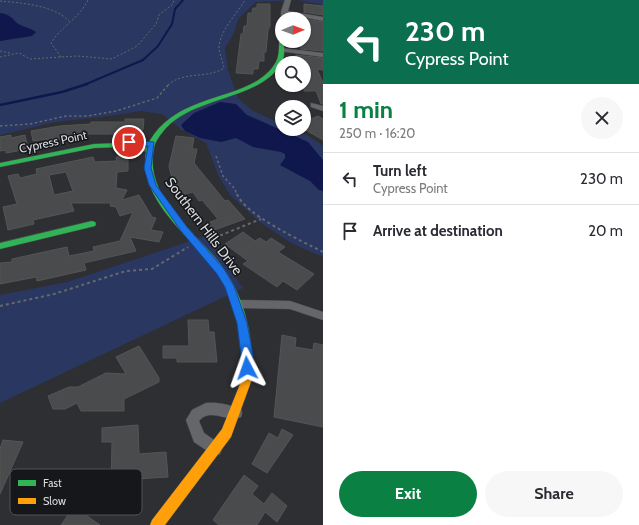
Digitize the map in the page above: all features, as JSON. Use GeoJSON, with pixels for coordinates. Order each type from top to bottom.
{"type":"FeatureCollection","features":[{"type":"Feature","properties":{"kind":"street"},"geometry":{"type":"LineString","coordinates":[[284,12],[288,0]]}},
{"type":"Feature","properties":{"kind":"street"},"geometry":{"type":"LineString","coordinates":[[311,17],[323,19]]}},
{"type":"Feature","properties":{"kind":"street"},"geometry":{"type":"LineString","coordinates":[[151,147],[169,120],[182,110],[206,99],[244,89],[270,76],[279,64],[281,50],[323,55]]}},
{"type":"Feature","properties":{"kind":"street"},"geometry":{"type":"LineString","coordinates":[[314,105],[323,109]]}},
{"type":"Feature","properties":{"kind":"street","name":"Cypress Point"},"geometry":{"type":"LineString","coordinates":[[0,165],[61,152],[110,144],[129,142],[151,147]]}},
{"type":"Feature","properties":{"kind":"street","name":"Southern Hills Drive"},"geometry":{"type":"LineString","coordinates":[[151,147],[148,168],[153,185],[221,272],[230,286],[237,304],[247,355],[247,381],[236,413],[227,433],[157,525]]}},
{"type":"Feature","properties":{"kind":"street"},"geometry":{"type":"LineString","coordinates":[[0,246],[92,224]]}},
{"type":"Feature","properties":{"kind":"street"},"geometry":{"type":"LineString","coordinates":[[237,304],[290,305],[323,316]]}},
{"type":"Feature","properties":{"kind":"street"},"geometry":{"type":"LineString","coordinates":[[215,449],[199,437],[192,420],[197,413],[205,409],[213,408],[236,413]]}},
{"type":"Feature","properties":{"kind":"path"},"geometry":{"type":"LineString","coordinates":[[61,57],[51,43],[68,21],[84,8],[88,0]]}},
{"type":"Feature","properties":{"kind":"path"},"geometry":{"type":"LineString","coordinates":[[0,51],[19,53],[30,58],[84,56],[105,60],[119,57],[137,46],[146,37],[156,24],[159,15],[173,4],[174,0]]}},
{"type":"Feature","properties":{"kind":"path"},"geometry":{"type":"LineString","coordinates":[[0,126],[30,124],[66,116],[86,116],[116,111],[157,98],[162,95],[167,85],[178,79],[218,72],[224,68],[218,46],[220,40],[230,24],[232,17],[245,0]]}},
{"type":"Feature","properties":{"kind":"path"},"geometry":{"type":"LineString","coordinates":[[0,1],[55,11],[66,17],[68,21]]}},
{"type":"Feature","properties":{"kind":"path"},"geometry":{"type":"LineString","coordinates":[[0,57],[11,53]]}},
{"type":"Feature","properties":{"kind":"path"},"geometry":{"type":"LineString","coordinates":[[216,156],[223,176],[235,189],[239,200],[261,219],[323,252]]}},
{"type":"Feature","properties":{"kind":"path"},"geometry":{"type":"LineString","coordinates":[[0,306],[54,294],[126,271],[152,269],[183,248],[198,244],[261,219]]}},
{"type":"Feature","properties":{"kind":"shaded area"},"geometry":{"type":"Polygon","coordinates":[[[0,0],[298,0],[256,2],[239,18],[233,35],[225,48],[228,70],[238,98],[253,111],[275,121],[275,136],[308,136],[323,146],[323,257],[293,244],[262,224],[230,195],[218,175],[206,143],[182,130],[162,114],[141,111],[56,122],[0,135],[0,0]]]}},
{"type":"Feature","properties":{"kind":"shaded area"},"geometry":{"type":"Polygon","coordinates":[[[298,0],[323,0],[323,5],[298,0]]]}},
{"type":"Feature","properties":{"kind":"shaded area"},"geometry":{"type":"Polygon","coordinates":[[[0,13],[8,15],[17,23],[36,32],[32,36],[0,41],[0,13]]]}},
{"type":"Feature","properties":{"kind":"shaded area"},"geometry":{"type":"Polygon","coordinates":[[[220,102],[236,104],[247,115],[275,127],[275,136],[294,136],[308,142],[323,160],[323,191],[319,190],[310,181],[280,165],[285,158],[285,154],[281,152],[253,147],[236,138],[221,142],[200,138],[185,131],[181,125],[194,113],[220,102]]]}},
{"type":"Feature","properties":{"kind":"shaded area"},"geometry":{"type":"Polygon","coordinates":[[[205,236],[243,288],[0,403],[0,295],[67,282],[205,236]]]}},
{"type":"Feature","properties":{"kind":"building"},"geometry":{"type":"Polygon","coordinates":[[[257,4],[270,4],[270,26],[268,30],[266,52],[264,52],[264,61],[259,61],[258,69],[253,69],[253,74],[236,73],[241,34],[243,34],[244,26],[247,26],[248,13],[252,13],[253,8],[257,8],[257,4]]]}},
{"type":"Feature","properties":{"kind":"building"},"geometry":{"type":"Polygon","coordinates":[[[304,4],[323,6],[323,15],[304,12],[304,4]]]}},
{"type":"Feature","properties":{"kind":"building"},"geometry":{"type":"Polygon","coordinates":[[[311,20],[323,22],[323,51],[300,49],[311,48],[311,20]]]}},
{"type":"Feature","properties":{"kind":"building"},"geometry":{"type":"Polygon","coordinates":[[[311,57],[323,58],[323,70],[317,69],[323,83],[323,104],[321,104],[316,91],[311,91],[311,57]]]}},
{"type":"Feature","properties":{"kind":"building"},"geometry":{"type":"Polygon","coordinates":[[[318,116],[323,119],[323,140],[311,133],[311,119],[318,116]]]}},
{"type":"Feature","properties":{"kind":"building"},"geometry":{"type":"Polygon","coordinates":[[[125,119],[144,119],[143,130],[138,130],[137,134],[81,134],[81,137],[57,139],[58,143],[49,144],[48,139],[33,141],[31,131],[60,126],[91,124],[91,122],[125,122],[125,119]]]}},
{"type":"Feature","properties":{"kind":"building"},"geometry":{"type":"Polygon","coordinates":[[[11,135],[11,138],[25,135],[28,149],[6,153],[6,150],[0,151],[0,137],[11,135]]]}},
{"type":"Feature","properties":{"kind":"building"},"geometry":{"type":"Polygon","coordinates":[[[176,136],[194,138],[192,149],[197,149],[194,163],[225,201],[228,200],[245,219],[214,230],[208,223],[218,219],[202,200],[199,201],[193,192],[181,195],[174,186],[169,166],[176,136]]]}},
{"type":"Feature","properties":{"kind":"building"},"geometry":{"type":"Polygon","coordinates":[[[128,156],[128,171],[117,172],[116,188],[127,190],[122,200],[139,195],[152,217],[156,218],[151,230],[163,232],[159,242],[130,237],[136,251],[84,263],[86,270],[37,281],[36,277],[0,284],[0,263],[12,262],[12,259],[67,247],[69,256],[94,251],[93,247],[120,241],[133,212],[120,216],[116,207],[110,206],[111,203],[71,203],[74,211],[33,220],[34,224],[8,230],[3,207],[17,204],[8,176],[18,174],[20,178],[37,174],[36,169],[93,157],[95,162],[117,161],[116,157],[128,156]],[[66,172],[49,175],[54,195],[73,191],[66,172]]]}},
{"type":"Feature","properties":{"kind":"building"},"geometry":{"type":"Polygon","coordinates":[[[243,232],[255,241],[260,238],[266,242],[271,238],[285,247],[278,252],[314,274],[297,290],[283,281],[277,287],[243,264],[248,261],[225,244],[243,232]]]}},
{"type":"Feature","properties":{"kind":"building"},"geometry":{"type":"Polygon","coordinates":[[[188,320],[208,320],[209,332],[214,332],[217,362],[177,362],[177,358],[163,358],[163,346],[189,346],[188,320]]]}},
{"type":"Feature","properties":{"kind":"building"},"geometry":{"type":"Polygon","coordinates":[[[282,335],[296,338],[295,347],[313,350],[314,343],[323,345],[323,427],[274,417],[282,335]]]}},
{"type":"Feature","properties":{"kind":"building"},"geometry":{"type":"Polygon","coordinates":[[[139,346],[159,378],[159,382],[124,399],[124,411],[81,411],[77,403],[65,409],[53,409],[48,396],[69,387],[78,387],[106,373],[126,374],[116,357],[139,346]]]}},
{"type":"Feature","properties":{"kind":"building"},"geometry":{"type":"Polygon","coordinates":[[[138,425],[139,454],[166,452],[168,477],[142,479],[142,469],[111,469],[112,442],[102,442],[102,428],[138,425]]]}},
{"type":"Feature","properties":{"kind":"building"},"geometry":{"type":"Polygon","coordinates":[[[282,429],[293,435],[267,473],[252,464],[269,433],[278,438],[282,429]]]}},
{"type":"Feature","properties":{"kind":"building"},"geometry":{"type":"Polygon","coordinates":[[[3,440],[23,442],[0,494],[0,449],[3,440]]]}},
{"type":"Feature","properties":{"kind":"building"},"geometry":{"type":"Polygon","coordinates":[[[244,475],[258,486],[252,494],[264,504],[272,493],[287,506],[277,522],[265,512],[257,525],[219,525],[213,520],[244,475]]]}},
{"type":"Feature","properties":{"kind":"building"},"geometry":{"type":"Polygon","coordinates":[[[68,515],[86,515],[100,525],[61,525],[68,515]]]}},
{"type":"Feature","properties":{"kind":"waterway"},"geometry":{"type":"LineString","coordinates":[[84,85],[143,60],[158,46],[172,24],[175,9],[183,0]]}},
{"type":"Feature","properties":{"kind":"waterway"},"geometry":{"type":"LineString","coordinates":[[0,105],[62,92],[84,85]]}},
{"type":"Feature","properties":{"kind":"traffic: fast"},"geometry":{"type":"LineString","coordinates":[[247,379],[247,352],[243,324],[234,296],[221,272],[161,200],[153,183],[149,166],[150,148],[159,132],[179,114],[201,103],[239,91],[263,79],[273,71],[279,62],[281,48]]}},
{"type":"Feature","properties":{"kind":"traffic: fast"},"geometry":{"type":"LineString","coordinates":[[0,165],[94,146],[152,144]]}},
{"type":"Feature","properties":{"kind":"traffic: fast"},"geometry":{"type":"LineString","coordinates":[[0,246],[92,224]]}},
{"type":"Feature","properties":{"kind":"traffic: slow"},"geometry":{"type":"LineString","coordinates":[[157,525],[227,433],[247,379]]}},
{"type":"Feature","properties":{"kind":"route"},"geometry":{"type":"LineString","coordinates":[[129,142],[152,144],[150,147],[148,168],[153,185],[184,229],[196,241],[221,272],[230,286],[242,323],[247,355],[247,368]]}}]}
